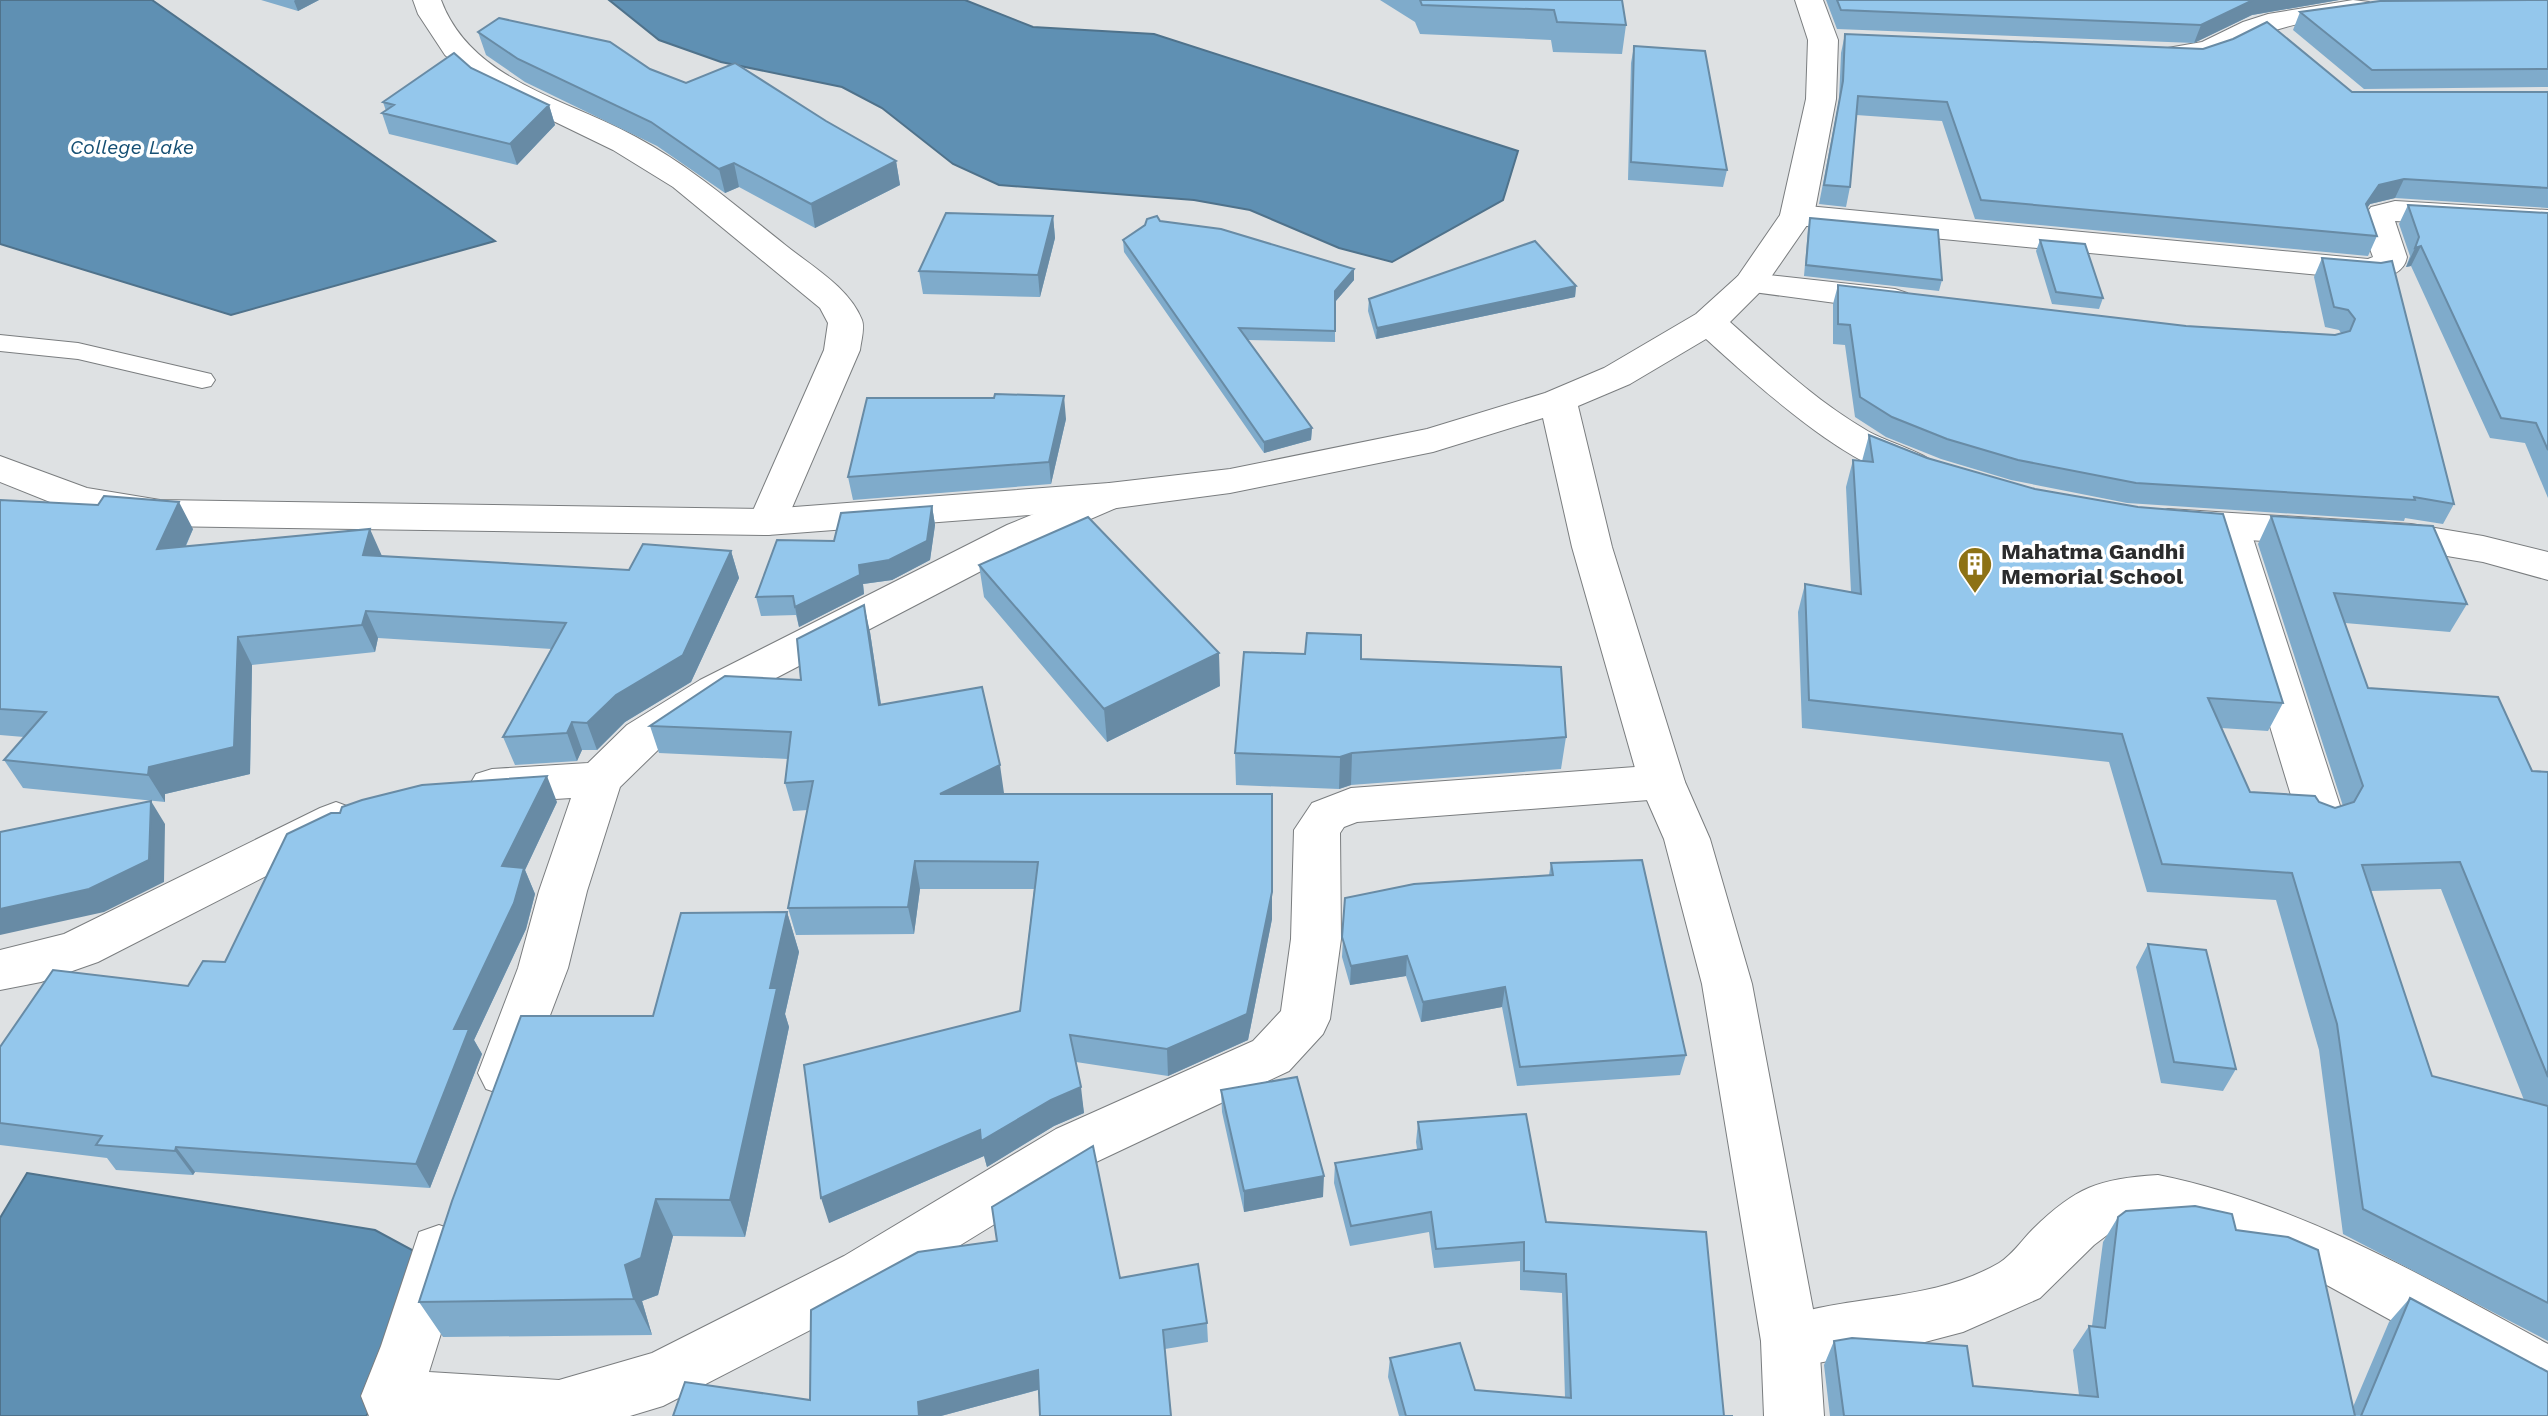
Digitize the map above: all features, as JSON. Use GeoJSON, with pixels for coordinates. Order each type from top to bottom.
{"type":"FeatureCollection","features":[{"type":"Feature","properties":{"kind":"street"},"geometry":{"type":"LineString","coordinates":[[427,0],[432,14],[455,49],[490,79],[624,143],[684,180],[834,302],[846,323],[842,350],[768,522]]}},
{"type":"Feature","properties":{"kind":"street"},"geometry":{"type":"LineString","coordinates":[[0,468],[79,499],[160,513],[768,522],[1109,496],[1230,481],[1433,440],[1558,401],[1617,376],[1709,322],[1750,283],[1797,215],[1821,99],[1838,41],[1809,0]]}},
{"type":"Feature","properties":{"kind":"street"},"geometry":{"type":"LineString","coordinates":[[2146,54],[2196,55],[2211,52],[2263,24],[2307,13],[2394,6]]}},
{"type":"Feature","properties":{"kind":"street"},"geometry":{"type":"LineString","coordinates":[[2263,24],[2295,49]]}},
{"type":"Feature","properties":{"kind":"street"},"geometry":{"type":"LineString","coordinates":[[1797,215],[2372,270],[2389,263],[2390,257],[2377,222],[2383,214],[2395,211],[2548,220]]}},
{"type":"Feature","properties":{"kind":"street"},"geometry":{"type":"LineString","coordinates":[[1750,283],[1929,304]]}},
{"type":"Feature","properties":{"kind":"street"},"geometry":{"type":"LineString","coordinates":[[1709,322],[1792,397],[1831,425],[1871,449],[1957,480]]}},
{"type":"Feature","properties":{"kind":"street"},"geometry":{"type":"LineString","coordinates":[[1558,401],[1592,547],[1662,782],[1687,839],[1727,984],[1790,1341],[1794,1416]]}},
{"type":"Feature","properties":{"kind":"street"},"geometry":{"type":"LineString","coordinates":[[489,1111],[543,968],[563,891],[600,779],[643,737],[715,691],[1021,534],[1109,496]]}},
{"type":"Feature","properties":{"kind":"street"},"geometry":{"type":"LineString","coordinates":[[2127,519],[2411,537],[2483,549],[2548,566]]}},
{"type":"Feature","properties":{"kind":"street"},"geometry":{"type":"LineString","coordinates":[[2229,526],[2320,815]]}},
{"type":"Feature","properties":{"kind":"street"},"geometry":{"type":"LineString","coordinates":[[445,789],[600,779]]}},
{"type":"Feature","properties":{"kind":"street"},"geometry":{"type":"LineString","coordinates":[[454,1208],[410,1346],[385,1406],[559,1409],[658,1397],[1075,1146],[1271,1056],[1305,1019],[1316,939],[1317,830],[1328,815],[1351,805],[1662,782]]}},
{"type":"Feature","properties":{"kind":"street"},"geometry":{"type":"LineString","coordinates":[[0,970],[41,962],[81,948],[316,828],[382,802]]}},
{"type":"Feature","properties":{"kind":"street"},"geometry":{"type":"LineString","coordinates":[[1790,1341],[1890,1325],[1953,1308],[2020,1280],[2063,1237],[2099,1210],[2116,1202],[2148,1199],[2188,1204],[2239,1219],[2289,1239],[2356,1271],[2548,1375]]}},
{"type":"Feature","properties":{"kind":"lane"},"geometry":{"type":"LineString","coordinates":[[0,343],[78,351],[202,380]]}},
{"type":"Feature","properties":{"kind":"water","name":"College Lake"},"geometry":{"type":"Polygon","coordinates":[[[0,0],[152,0],[495,241],[231,315],[0,244],[0,0]]]}},
{"type":"Feature","properties":{"kind":"water"},"geometry":{"type":"Polygon","coordinates":[[[609,0],[965,0],[1033,27],[1154,34],[1518,151],[1503,200],[1392,262],[1339,248],[1250,210],[1194,200],[999,185],[953,164],[882,108],[842,87],[721,62],[659,40],[609,0]]]}},
{"type":"Feature","properties":{"kind":"water"},"geometry":{"type":"Polygon","coordinates":[[[27,1173],[375,1230],[414,1251],[388,1386],[366,1416],[0,1416],[0,1218],[27,1173]]]}},
{"type":"Feature","properties":{"kind":"building"},"geometry":{"type":"Polygon","coordinates":[[[1420,0],[1622,0],[1626,25],[1557,22],[1554,10],[1422,5],[1420,0]]]}},
{"type":"Feature","properties":{"kind":"building"},"geometry":{"type":"Polygon","coordinates":[[[1837,0],[2253,0],[2201,25],[1841,10],[1837,0]]]}},
{"type":"Feature","properties":{"kind":"building"},"geometry":{"type":"Polygon","coordinates":[[[2548,0],[2548,69],[2372,70],[2300,12],[2380,1],[2548,0]]]}},
{"type":"Feature","properties":{"kind":"building"},"geometry":{"type":"Polygon","coordinates":[[[499,18],[610,42],[650,69],[686,83],[735,63],[896,161],[811,204],[734,163],[719,169],[651,122],[518,59],[478,32],[499,18]]]}},
{"type":"Feature","properties":{"kind":"building"},"geometry":{"type":"Polygon","coordinates":[[[2267,22],[2352,92],[2548,92],[2548,188],[2404,179],[2379,185],[2366,204],[2377,236],[1981,200],[1947,102],[1858,96],[1850,187],[1824,185],[1843,81],[1845,34],[2203,49],[2233,39],[2267,22]]]}},
{"type":"Feature","properties":{"kind":"building"},"geometry":{"type":"Polygon","coordinates":[[[1634,46],[1705,51],[1727,170],[1631,162],[1634,46]]]}},
{"type":"Feature","properties":{"kind":"building"},"geometry":{"type":"Polygon","coordinates":[[[454,53],[471,68],[549,105],[510,144],[382,113],[394,105],[383,102],[454,53]]]}},
{"type":"Feature","properties":{"kind":"building"},"geometry":{"type":"Polygon","coordinates":[[[2408,205],[2548,213],[2548,450],[2536,423],[2501,418],[2421,246],[2415,248],[2419,237],[2408,205]]]}},
{"type":"Feature","properties":{"kind":"building"},"geometry":{"type":"Polygon","coordinates":[[[946,213],[1053,216],[1038,275],[919,271],[946,213]]]}},
{"type":"Feature","properties":{"kind":"building"},"geometry":{"type":"Polygon","coordinates":[[[1157,216],[1160,221],[1221,229],[1354,269],[1335,291],[1335,331],[1239,328],[1312,428],[1264,442],[1123,240],[1145,225],[1147,219],[1157,216]]]}},
{"type":"Feature","properties":{"kind":"building"},"geometry":{"type":"Polygon","coordinates":[[[1810,218],[1938,230],[1942,280],[1806,265],[1810,218]]]}},
{"type":"Feature","properties":{"kind":"building"},"geometry":{"type":"Polygon","coordinates":[[[2040,240],[2085,244],[2103,298],[2056,292],[2040,240]]]}},
{"type":"Feature","properties":{"kind":"building"},"geometry":{"type":"Polygon","coordinates":[[[1535,241],[1576,286],[1377,328],[1369,299],[1535,241]]]}},
{"type":"Feature","properties":{"kind":"building"},"geometry":{"type":"Polygon","coordinates":[[[2322,258],[2381,263],[2392,261],[2454,504],[2414,497],[2415,500],[2136,483],[2018,460],[1947,439],[1892,417],[1860,397],[1850,325],[1838,324],[1838,285],[2186,326],[2335,335],[2350,331],[2355,319],[2348,310],[2334,307],[2322,258]]]}},
{"type":"Feature","properties":{"kind":"building"},"geometry":{"type":"Polygon","coordinates":[[[995,394],[1064,396],[1049,462],[848,477],[867,398],[994,398],[995,394]]]}},
{"type":"Feature","properties":{"kind":"building"},"geometry":{"type":"Polygon","coordinates":[[[1869,435],[1927,458],[2035,489],[2138,507],[2223,514],[2283,703],[2208,698],[2250,792],[2315,796],[2319,802],[2335,808],[2354,802],[2363,786],[2271,516],[2433,526],[2467,604],[2334,593],[2368,688],[2498,697],[2532,771],[2548,772],[2548,1077],[2460,862],[2362,865],[2432,1076],[2548,1106],[2548,1303],[2363,1209],[2337,1024],[2292,873],[2162,864],[2122,734],[1809,700],[1805,584],[1861,594],[1853,460],[1873,462],[1869,435]]]}},
{"type":"Feature","properties":{"kind":"building"},"geometry":{"type":"Polygon","coordinates":[[[104,496],[179,502],[157,549],[370,529],[363,555],[629,570],[643,544],[731,551],[683,655],[616,695],[587,723],[572,722],[567,733],[503,737],[566,623],[366,611],[362,625],[238,637],[234,747],[149,767],[148,775],[4,760],[46,712],[0,709],[0,500],[98,505],[104,496]]]}},
{"type":"Feature","properties":{"kind":"building"},"geometry":{"type":"Polygon","coordinates":[[[932,506],[927,541],[889,560],[859,565],[860,575],[795,607],[793,596],[756,597],[777,540],[834,541],[841,513],[932,506]]]}},
{"type":"Feature","properties":{"kind":"building"},"geometry":{"type":"Polygon","coordinates":[[[1088,517],[1219,653],[1104,709],[979,565],[1088,517]]]}},
{"type":"Feature","properties":{"kind":"building"},"geometry":{"type":"Polygon","coordinates":[[[864,605],[879,705],[982,687],[1000,765],[940,794],[1272,794],[1272,892],[1247,1014],[1167,1049],[1070,1035],[1081,1087],[1051,1100],[981,1141],[980,1130],[821,1198],[804,1065],[1020,1011],[1038,862],[915,861],[908,907],[788,908],[813,781],[785,783],[791,732],[650,726],[725,676],[801,680],[797,639],[864,605]]]}},
{"type":"Feature","properties":{"kind":"building"},"geometry":{"type":"Polygon","coordinates":[[[1307,633],[1361,635],[1361,659],[1561,667],[1566,737],[1352,753],[1340,757],[1235,753],[1244,652],[1305,654],[1307,633]]]}},
{"type":"Feature","properties":{"kind":"building"},"geometry":{"type":"Polygon","coordinates":[[[547,776],[502,866],[524,868],[514,903],[454,1029],[469,1029],[416,1164],[176,1147],[175,1151],[96,1145],[102,1136],[0,1123],[0,1047],[53,970],[188,986],[203,961],[225,962],[287,834],[331,813],[340,813],[342,807],[422,785],[547,776]]]}},
{"type":"Feature","properties":{"kind":"building"},"geometry":{"type":"Polygon","coordinates":[[[151,801],[149,860],[89,889],[0,909],[0,832],[151,801]]]}},
{"type":"Feature","properties":{"kind":"building"},"geometry":{"type":"Polygon","coordinates":[[[1642,860],[1686,1055],[1520,1067],[1505,987],[1423,1002],[1407,956],[1351,966],[1342,937],[1345,898],[1414,884],[1553,875],[1551,863],[1642,860]]]}},
{"type":"Feature","properties":{"kind":"building"},"geometry":{"type":"Polygon","coordinates":[[[787,912],[770,988],[777,988],[730,1200],[656,1199],[641,1258],[625,1265],[634,1299],[419,1302],[452,1201],[521,1016],[653,1016],[681,913],[787,912]]]}},
{"type":"Feature","properties":{"kind":"building"},"geometry":{"type":"Polygon","coordinates":[[[2148,944],[2206,950],[2236,1069],[2174,1062],[2148,944]]]}},
{"type":"Feature","properties":{"kind":"building"},"geometry":{"type":"Polygon","coordinates":[[[1297,1077],[1324,1176],[1244,1191],[1221,1090],[1297,1077]]]}},
{"type":"Feature","properties":{"kind":"building"},"geometry":{"type":"Polygon","coordinates":[[[1526,1114],[1546,1222],[1706,1232],[1724,1416],[1406,1416],[1390,1358],[1460,1343],[1475,1390],[1571,1398],[1566,1274],[1524,1271],[1524,1242],[1436,1249],[1431,1212],[1351,1226],[1335,1163],[1422,1149],[1418,1122],[1526,1114]]]}},
{"type":"Feature","properties":{"kind":"building"},"geometry":{"type":"Polygon","coordinates":[[[1093,1146],[1120,1278],[1198,1264],[1207,1323],[1163,1330],[1171,1416],[1040,1416],[1038,1370],[918,1402],[919,1416],[673,1416],[685,1382],[810,1400],[811,1310],[918,1252],[997,1241],[992,1207],[1093,1146]]]}},
{"type":"Feature","properties":{"kind":"building"},"geometry":{"type":"Polygon","coordinates":[[[2195,1206],[2232,1214],[2236,1230],[2288,1237],[2318,1250],[2355,1416],[1844,1416],[1834,1341],[1852,1338],[1967,1346],[1973,1386],[2098,1397],[2089,1326],[2105,1328],[2118,1217],[2126,1211],[2195,1206]]]}},
{"type":"Feature","properties":{"kind":"building"},"geometry":{"type":"Polygon","coordinates":[[[2410,1298],[2548,1372],[2548,1416],[2361,1416],[2410,1298]]]}},
{"type":"Feature","properties":{"kind":"place","name":"Mahatma Gandhi Memorial School"},"geometry":{"type":"Point","coordinates":[1975,595]}}]}
